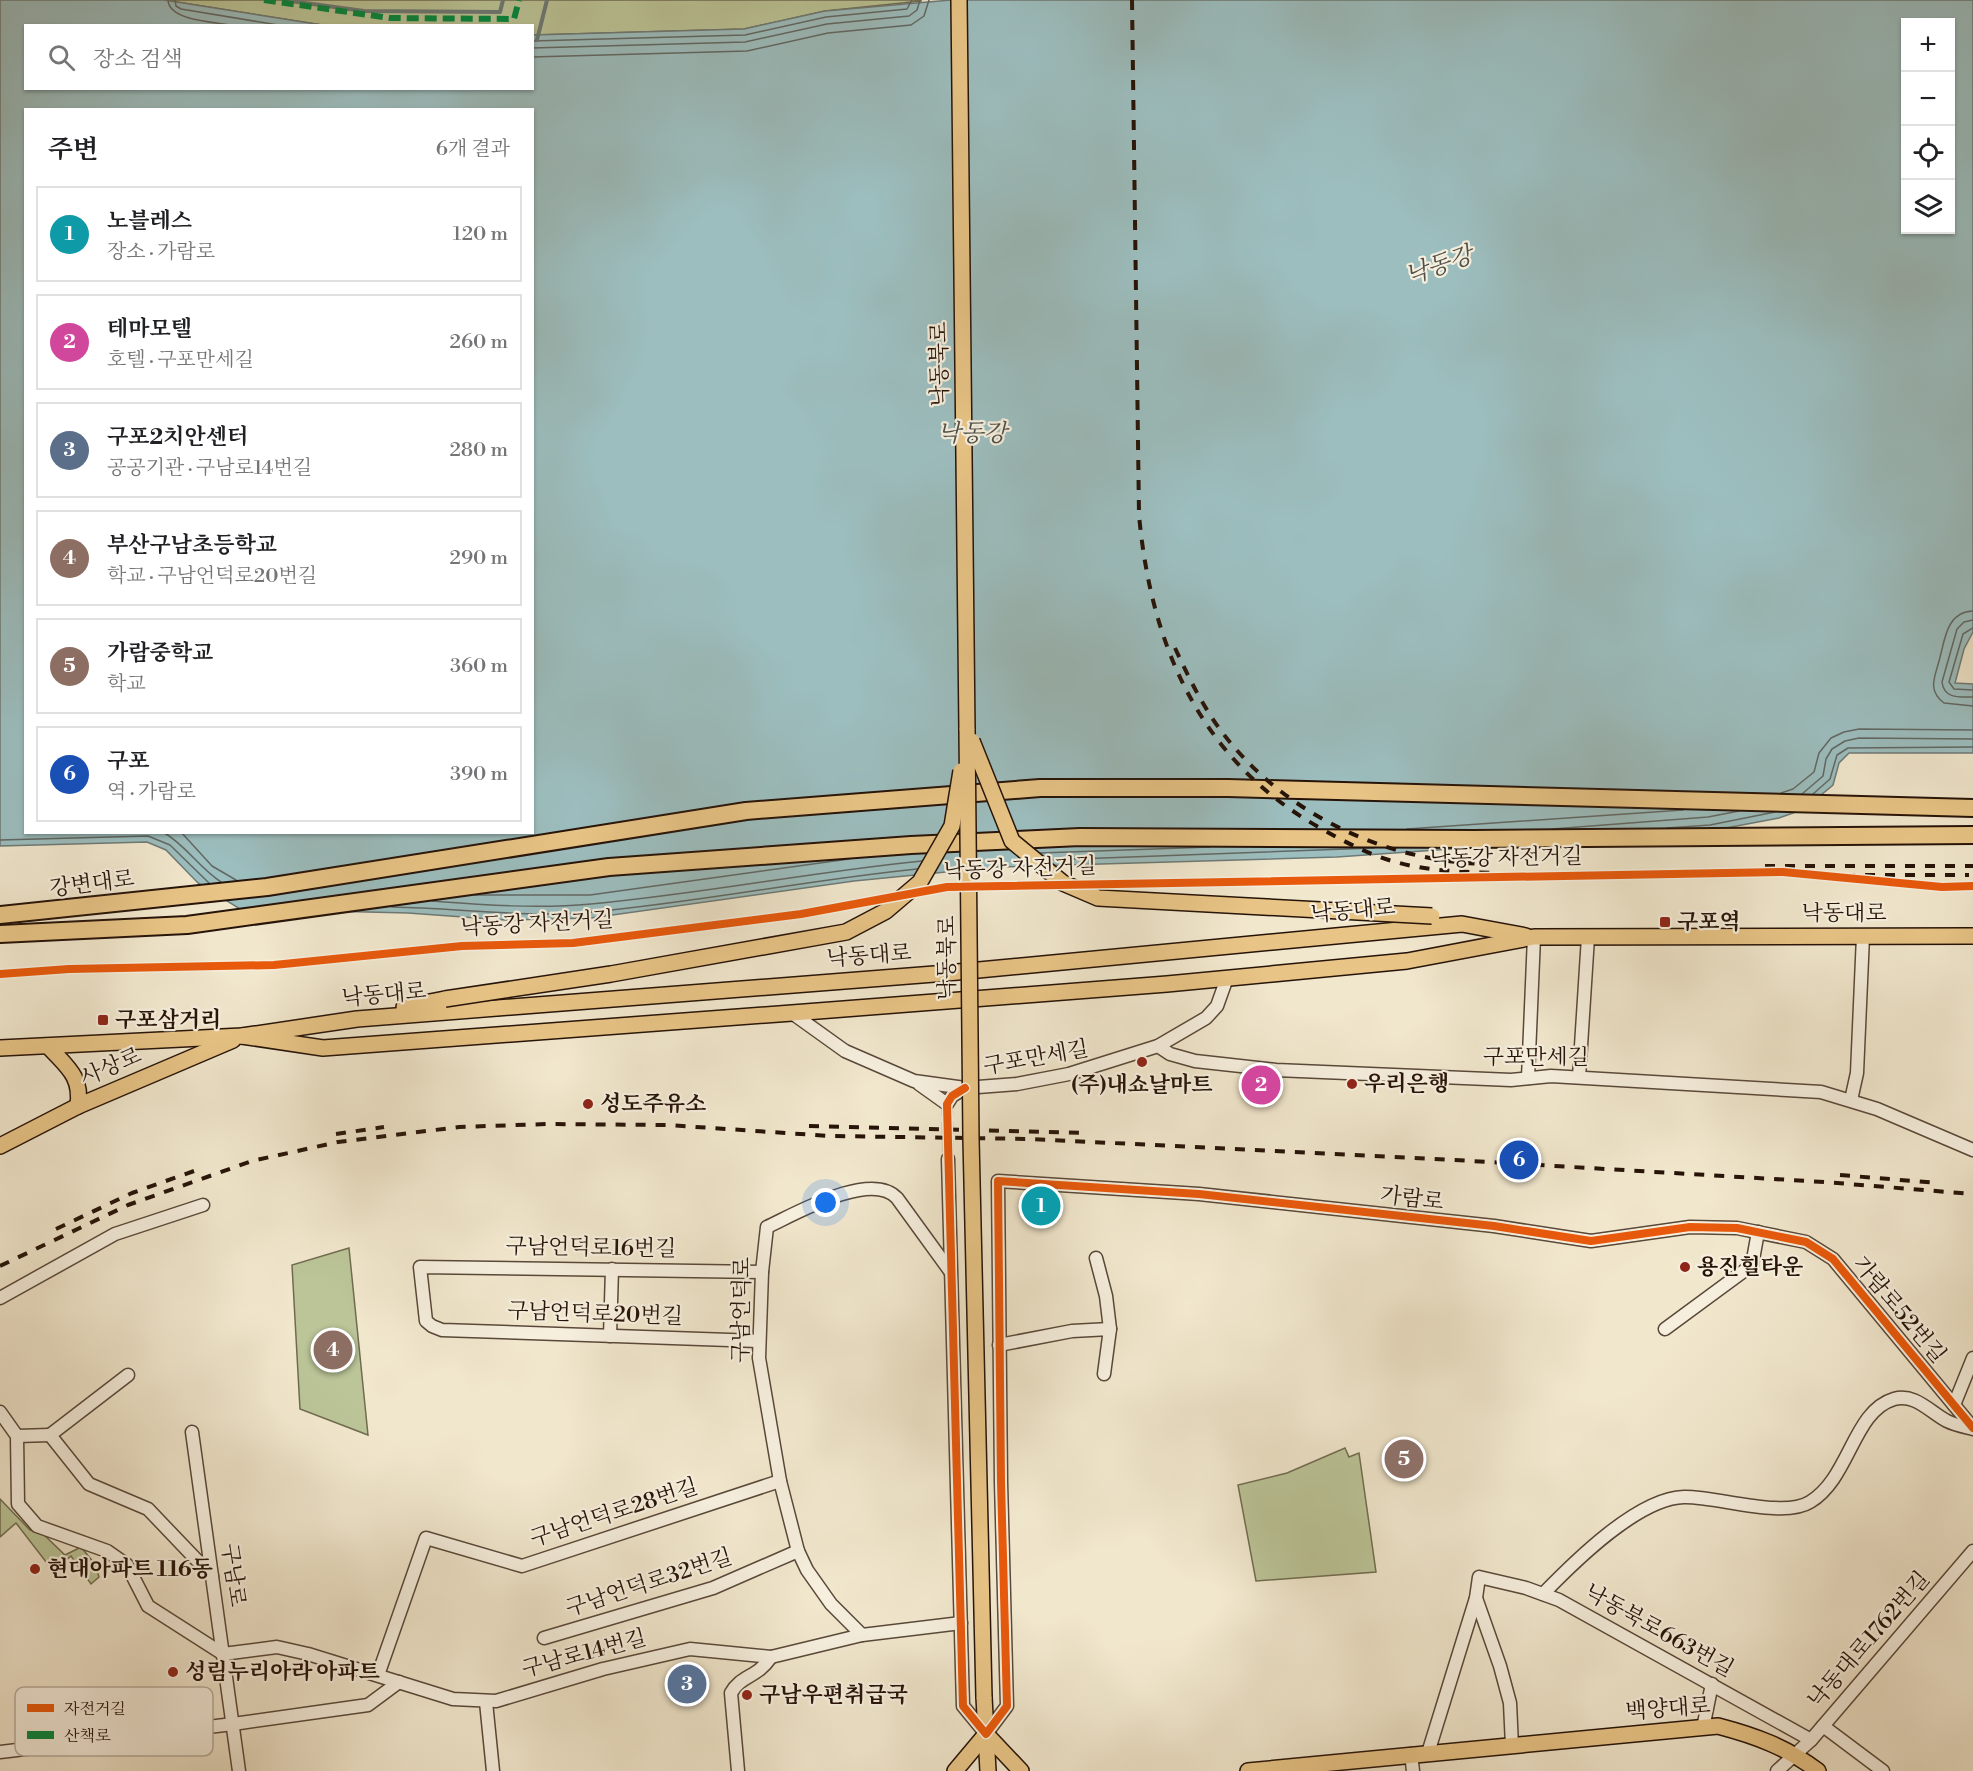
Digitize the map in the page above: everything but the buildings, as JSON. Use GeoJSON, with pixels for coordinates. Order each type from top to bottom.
{"type":"FeatureCollection","features":[{"type":"Feature","properties":{"kind":"highway","name":"강변대로"},"geometry":{"type":"LineString","coordinates":[[0,915],[267,888],[746,811],[1040,788],[1228,788],[1973,808]]}},
{"type":"Feature","properties":{"kind":"highway","name":"강변대로"},"geometry":{"type":"LineString","coordinates":[[0,934],[188,925],[609,867],[910,845],[1103,837],[1485,839],[1973,835]]}},
{"type":"Feature","properties":{"kind":"main road","name":"낙동북로"},"geometry":{"type":"LineString","coordinates":[[959,0],[968,730],[970,1139],[984,1697],[988,1771]]}},
{"type":"Feature","properties":{"kind":"main road"},"geometry":{"type":"LineString","coordinates":[[968,730],[1012,841],[1063,883],[1098,898],[1432,916],[1534,938]]}},
{"type":"Feature","properties":{"kind":"main road"},"geometry":{"type":"LineString","coordinates":[[242,1036],[445,999],[611,974],[846,932],[886,910],[920,882],[952,826],[968,730]]}},
{"type":"Feature","properties":{"kind":"main road","name":"낙동대로"},"geometry":{"type":"LineString","coordinates":[[0,1048],[242,1036],[357,1019],[947,973],[1462,924],[1534,938]]}},
{"type":"Feature","properties":{"kind":"main road","name":"낙동대로"},"geometry":{"type":"LineString","coordinates":[[242,1036],[323,1048],[792,1013],[1407,961],[1534,938],[1973,936]]}},
{"type":"Feature","properties":{"kind":"main road","name":"사상로"},"geometry":{"type":"LineString","coordinates":[[0,1146],[78,1106],[242,1036]]}},
{"type":"Feature","properties":{"kind":"main road"},"geometry":{"type":"LineString","coordinates":[[48,1046],[77,1080],[80,1089],[78,1106]]}},
{"type":"Feature","properties":{"kind":"main road","name":"백양대로"},"geometry":{"type":"LineString","coordinates":[[1248,1771],[1718,1726],[1756,1736],[1795,1753],[1818,1771]]}},
{"type":"Feature","properties":{"kind":"main road"},"geometry":{"type":"LineString","coordinates":[[955,1771],[986,1734],[1021,1771]]}},
{"type":"Feature","properties":{"kind":"street"},"geometry":{"type":"LineString","coordinates":[[1851,1100],[1857,1073],[1863,936]]}},
{"type":"Feature","properties":{"kind":"street"},"geometry":{"type":"LineString","coordinates":[[1579,1077],[1588,937]]}},
{"type":"Feature","properties":{"kind":"street"},"geometry":{"type":"LineString","coordinates":[[1528,1078],[1534,938]]}},
{"type":"Feature","properties":{"kind":"street"},"geometry":{"type":"LineString","coordinates":[[1158,1046],[1206,1018],[1217,1006],[1227,978]]}},
{"type":"Feature","properties":{"kind":"street","name":"구포만세길"},"geometry":{"type":"LineString","coordinates":[[792,1013],[845,1051],[914,1081],[965,1088],[1017,1084],[1069,1074],[1158,1046],[1170,1054],[1195,1061],[1276,1070],[1511,1080],[1579,1077],[1807,1090],[1851,1100],[1973,1150]]}},
{"type":"Feature","properties":{"kind":"street"},"geometry":{"type":"LineString","coordinates":[[914,1081],[947,1104],[952,1096],[965,1088]]}},
{"type":"Feature","properties":{"kind":"street"},"geometry":{"type":"LineString","coordinates":[[948,1159],[963,1706],[986,1734],[1007,1706],[999,1345],[1072,1331],[1110,1329]]}},
{"type":"Feature","properties":{"kind":"street","name":"가람로"},"geometry":{"type":"LineString","coordinates":[[999,1345],[998,1180],[1199,1194],[1387,1213],[1409,1218],[1494,1226],[1591,1240],[1690,1227],[1737,1228],[1789,1237],[1818,1247]]}},
{"type":"Feature","properties":{"kind":"street","name":"구남언덕로"},"geometry":{"type":"LineString","coordinates":[[862,1635],[817,1585],[798,1551],[780,1481],[758,1341],[766,1227],[853,1191],[882,1188],[890,1191],[897,1198],[950,1271]]}},
{"type":"Feature","properties":{"kind":"street"},"geometry":{"type":"LineString","coordinates":[[0,1298],[115,1234],[202,1205]]}},
{"type":"Feature","properties":{"kind":"street"},"geometry":{"type":"LineString","coordinates":[[1665,1329],[1752,1265],[1758,1232]]}},
{"type":"Feature","properties":{"kind":"street","name":"가람로52번길"},"geometry":{"type":"LineString","coordinates":[[1818,1247],[1840,1266],[1973,1429]]}},
{"type":"Feature","properties":{"kind":"street"},"geometry":{"type":"LineString","coordinates":[[1096,1258],[1106,1296],[1110,1329],[1104,1374]]}},
{"type":"Feature","properties":{"kind":"street","name":"구남언덕로16번길"},"geometry":{"type":"LineString","coordinates":[[432,1326],[426,1321],[420,1267],[762,1272]]}},
{"type":"Feature","properties":{"kind":"street"},"geometry":{"type":"LineString","coordinates":[[610,1336],[612,1269]]}},
{"type":"Feature","properties":{"kind":"street","name":"구남언덕로20번길"},"geometry":{"type":"LineString","coordinates":[[432,1326],[442,1330],[758,1341]]}},
{"type":"Feature","properties":{"kind":"street"},"geometry":{"type":"LineString","coordinates":[[1954,1405],[1973,1358]]}},
{"type":"Feature","properties":{"kind":"street"},"geometry":{"type":"LineString","coordinates":[[17,1436],[50,1435],[128,1375]]}},
{"type":"Feature","properties":{"kind":"street"},"geometry":{"type":"LineString","coordinates":[[1543,1594],[1603,1537],[1651,1507],[1669,1500],[1692,1497],[1788,1508],[1812,1502],[1840,1473],[1866,1419],[1877,1408],[1894,1399],[1912,1400],[1947,1421],[1973,1429]]}},
{"type":"Feature","properties":{"kind":"street"},"geometry":{"type":"LineString","coordinates":[[0,1412],[17,1436],[18,1503],[37,1526],[107,1551],[127,1565],[148,1606],[223,1654]]}},
{"type":"Feature","properties":{"kind":"street","name":"구남로"},"geometry":{"type":"LineString","coordinates":[[192,1432],[239,1771]]}},
{"type":"Feature","properties":{"kind":"street"},"geometry":{"type":"LineString","coordinates":[[50,1435],[89,1484],[148,1509],[212,1576]]}},
{"type":"Feature","properties":{"kind":"street","name":"구남언덕로28번길"},"geometry":{"type":"LineString","coordinates":[[378,1675],[426,1538],[522,1566],[780,1481]]}},
{"type":"Feature","properties":{"kind":"street","name":"구남언덕로32번길"},"geometry":{"type":"LineString","coordinates":[[544,1638],[713,1588],[798,1551]]}},
{"type":"Feature","properties":{"kind":"street","name":"낙동대로1762번길"},"geometry":{"type":"LineString","coordinates":[[1778,1771],[1811,1740],[1973,1551]]}},
{"type":"Feature","properties":{"kind":"street","name":"낙동북로663번길"},"geometry":{"type":"LineString","coordinates":[[1476,1598],[1479,1577],[1543,1594],[1598,1619],[1811,1740]]}},
{"type":"Feature","properties":{"kind":"street"},"geometry":{"type":"LineString","coordinates":[[1476,1598],[1500,1666],[1510,1704],[1512,1746]]}},
{"type":"Feature","properties":{"kind":"street"},"geometry":{"type":"LineString","coordinates":[[1428,1753],[1476,1598]]}},
{"type":"Feature","properties":{"kind":"street","name":"구남로14번길"},"geometry":{"type":"LineString","coordinates":[[223,1654],[277,1647],[453,1699],[486,1702],[603,1669],[690,1649],[771,1657],[862,1635],[962,1623]]}},
{"type":"Feature","properties":{"kind":"street"},"geometry":{"type":"LineString","coordinates":[[738,1771],[731,1693],[740,1682],[758,1673],[771,1657]]}},
{"type":"Feature","properties":{"kind":"street"},"geometry":{"type":"LineString","coordinates":[[213,1726],[368,1705],[399,1682]]}},
{"type":"Feature","properties":{"kind":"street"},"geometry":{"type":"LineString","coordinates":[[1702,1728],[1712,1684]]}},
{"type":"Feature","properties":{"kind":"street"},"geometry":{"type":"LineString","coordinates":[[486,1702],[493,1771]]}},
{"type":"Feature","properties":{"kind":"street"},"geometry":{"type":"LineString","coordinates":[[1823,1726],[1883,1771]]}},
{"type":"Feature","properties":{"kind":"street"},"geometry":{"type":"LineString","coordinates":[[0,1752],[15,1750]]}},
{"type":"Feature","properties":{"kind":"street"},"geometry":{"type":"LineString","coordinates":[[1411,1754],[1413,1771]]}},
{"type":"Feature","properties":{"kind":"green space"},"geometry":{"type":"Polygon","coordinates":[[[164,0],[921,0],[825,11],[744,29],[534,35],[534,24],[316,24],[164,0]]]}},
{"type":"Feature","properties":{"kind":"green space"},"geometry":{"type":"Polygon","coordinates":[[[349,1248],[368,1435],[300,1409],[292,1265],[349,1248]]]}},
{"type":"Feature","properties":{"kind":"green space"},"geometry":{"type":"Polygon","coordinates":[[[1345,1448],[1349,1457],[1359,1453],[1376,1572],[1256,1581],[1238,1485],[1287,1473],[1345,1448]]]}},
{"type":"Feature","properties":{"kind":"green space"},"geometry":{"type":"Polygon","coordinates":[[[0,1499],[30,1530],[42,1533],[65,1555],[81,1547],[95,1564],[99,1577],[91,1584],[71,1556],[53,1571],[16,1523],[0,1537],[0,1499]]]}},
{"type":"Feature","properties":{"kind":"water","name":"낙동강"},"geometry":{"type":"Polygon","coordinates":[[[0,0],[164,0],[316,24],[24,24],[24,90],[534,90],[534,35],[744,29],[825,11],[951,0],[1973,0],[1973,632],[1964,649],[1955,683],[1973,684],[1973,753],[1849,753],[1839,763],[1833,785],[1804,809],[1779,818],[1710,831],[1337,857],[997,867],[854,881],[591,918],[505,920],[408,913],[240,909],[198,883],[166,850],[147,842],[0,846],[0,0]]]}},
{"type":"Feature","properties":{"kind":"waterway"},"geometry":{"type":"LineString","coordinates":[[283,0],[364,11],[500,12],[503,0]]}},
{"type":"Feature","properties":{"kind":"waterway"},"geometry":{"type":"LineString","coordinates":[[537,40],[547,0]]}},
{"type":"Feature","properties":{"kind":"tunnel"},"geometry":{"type":"LineString","coordinates":[[947,1104],[948,1159]]}},
{"type":"Feature","properties":{"kind":"railway"},"geometry":{"type":"LineString","coordinates":[[1132,0],[1139,515],[1145,564],[1170,655],[1190,696],[1214,735],[1244,770],[1280,802],[1331,834],[1383,858],[1431,869],[1496,873]]}},
{"type":"Feature","properties":{"kind":"railway"},"geometry":{"type":"LineString","coordinates":[[1175,648],[1219,728],[1244,758],[1272,784],[1303,807],[1337,827],[1410,854],[1448,861],[1487,864]]}},
{"type":"Feature","properties":{"kind":"railway"},"geometry":{"type":"LineString","coordinates":[[1765,866],[1973,866]]}},
{"type":"Feature","properties":{"kind":"railway"},"geometry":{"type":"LineString","coordinates":[[1765,875],[1969,875]]}},
{"type":"Feature","properties":{"kind":"railway"},"geometry":{"type":"LineString","coordinates":[[0,1266],[128,1205],[252,1161],[338,1142],[459,1127],[549,1124],[667,1125],[830,1136],[1032,1139],[1455,1160],[1824,1182],[1973,1194]]}},
{"type":"Feature","properties":{"kind":"railway"},"geometry":{"type":"LineString","coordinates":[[809,1126],[1085,1133]]}},
{"type":"Feature","properties":{"kind":"railway"},"geometry":{"type":"LineString","coordinates":[[336,1134],[384,1127]]}},
{"type":"Feature","properties":{"kind":"railway"},"geometry":{"type":"LineString","coordinates":[[56,1229],[132,1193],[194,1171]]}},
{"type":"Feature","properties":{"kind":"railway"},"geometry":{"type":"LineString","coordinates":[[1840,1175],[1938,1183]]}},
{"type":"Feature","properties":{"kind":"marked path"},"geometry":{"type":"LineString","coordinates":[[264,0],[390,18],[514,19],[519,0]]}},
{"type":"Feature","properties":{"kind":"cycle path","name":"낙동강 자전거길"},"geometry":{"type":"LineString","coordinates":[[0,974],[69,969],[274,965],[462,946],[573,943],[801,914],[947,887],[1783,872],[1942,887],[1973,886]]}},
{"type":"Feature","properties":{"kind":"cycle path"},"geometry":{"type":"LineString","coordinates":[[965,1088],[952,1096],[947,1104],[963,1706],[986,1734],[1007,1706],[1001,1482],[998,1181],[1199,1194],[1494,1226],[1591,1241],[1690,1227],[1737,1228],[1806,1242],[1833,1259],[1973,1428]]}},
{"type":"Feature","properties":{"kind":"place","name":"구포역"},"geometry":{"type":"Point","coordinates":[1665,922]}},
{"type":"Feature","properties":{"kind":"place","name":"구포삼거리"},"geometry":{"type":"Point","coordinates":[103,1020]}},
{"type":"Feature","properties":{"kind":"place","name":"(주)내쇼날마트"},"geometry":{"type":"Point","coordinates":[1142,1062]}},
{"type":"Feature","properties":{"kind":"place","name":"우리은행"},"geometry":{"type":"Point","coordinates":[1352,1084]}},
{"type":"Feature","properties":{"kind":"place","name":"테마모텔"},"geometry":{"type":"Point","coordinates":[1261,1085]}},
{"type":"Feature","properties":{"kind":"place","name":"성도주유소"},"geometry":{"type":"Point","coordinates":[588,1104]}},
{"type":"Feature","properties":{"kind":"place","name":"구포"},"geometry":{"type":"Point","coordinates":[1519,1160]}},
{"type":"Feature","properties":{"kind":"place","name":"노블레스"},"geometry":{"type":"Point","coordinates":[1041,1206]}},
{"type":"Feature","properties":{"kind":"place","name":"용진힐타운"},"geometry":{"type":"Point","coordinates":[1685,1267]}},
{"type":"Feature","properties":{"kind":"place","name":"부산구남초등학교"},"geometry":{"type":"Point","coordinates":[333,1350]}},
{"type":"Feature","properties":{"kind":"place","name":"가람중학교"},"geometry":{"type":"Point","coordinates":[1404,1459]}},
{"type":"Feature","properties":{"kind":"place","name":"현대아파트 116동"},"geometry":{"type":"Point","coordinates":[35,1569]}},
{"type":"Feature","properties":{"kind":"place","name":"성림누리아라 아파트"},"geometry":{"type":"Point","coordinates":[173,1672]}},
{"type":"Feature","properties":{"kind":"place","name":"구포2치안센터"},"geometry":{"type":"Point","coordinates":[687,1684]}},
{"type":"Feature","properties":{"kind":"place","name":"구남우편취급국"},"geometry":{"type":"Point","coordinates":[747,1695]}}]}
